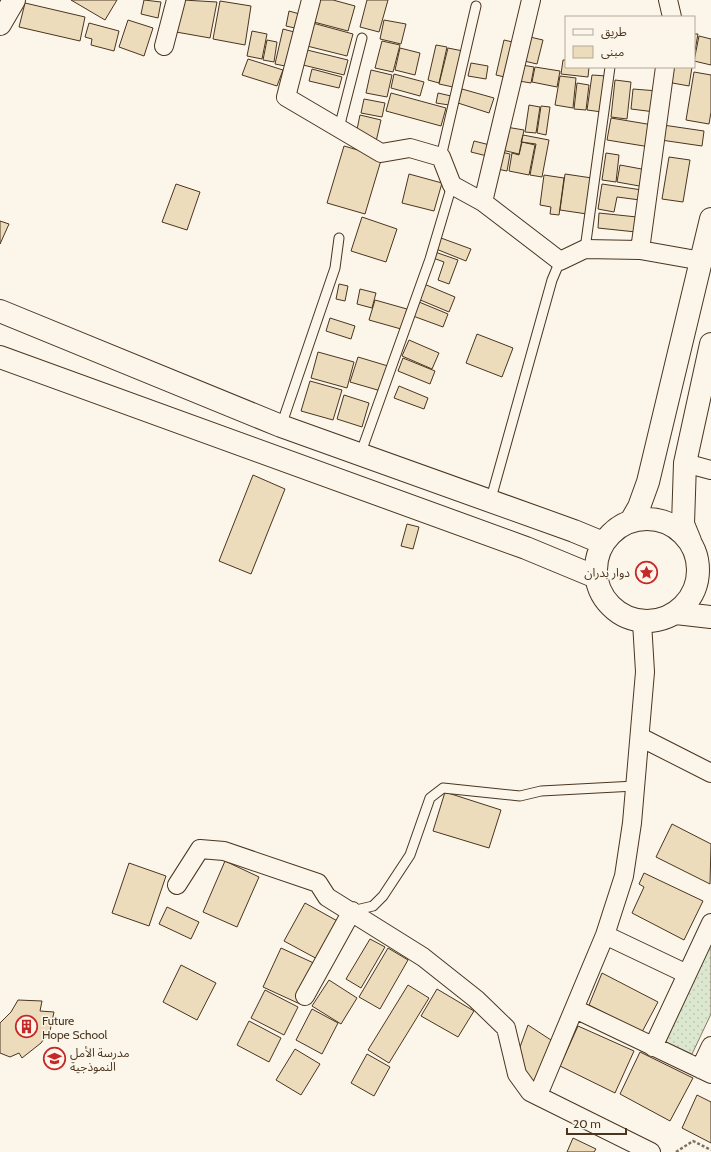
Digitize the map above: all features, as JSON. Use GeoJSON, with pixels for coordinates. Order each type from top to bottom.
{"type":"FeatureCollection","features":[{"type":"Feature","properties":{"kind":"main road"},"geometry":{"type":"LineString","coordinates":[[0,24],[14,0]]}},
{"type":"Feature","properties":{"kind":"main road"},"geometry":{"type":"LineString","coordinates":[[631,521],[639,507],[648,482],[702,262],[711,219]]}},
{"type":"Feature","properties":{"kind":"main road"},"geometry":{"type":"LineString","coordinates":[[0,311],[281,426],[574,531],[603,543]]}},
{"type":"Feature","properties":{"kind":"main road"},"geometry":{"type":"LineString","coordinates":[[711,344],[685,463],[683,524],[693,546],[699,565],[698,579],[690,598],[676,613],[660,621],[642,622],[625,617],[611,608],[601,593],[596,577],[597,559],[603,543],[622,525],[644,518],[657,519],[670,523],[681,531],[693,546],[711,571]]}},
{"type":"Feature","properties":{"kind":"main road"},"geometry":{"type":"LineString","coordinates":[[0,357],[526,548],[596,577]]}},
{"type":"Feature","properties":{"kind":"main road"},"geometry":{"type":"LineString","coordinates":[[676,613],[711,616]]}},
{"type":"Feature","properties":{"kind":"street"},"geometry":{"type":"LineString","coordinates":[[164,46],[176,0]]}},
{"type":"Feature","properties":{"kind":"street"},"geometry":{"type":"LineString","coordinates":[[311,0],[286,97],[381,153],[410,148],[441,157],[452,185],[483,202],[560,261],[585,249],[640,250],[702,262]]}},
{"type":"Feature","properties":{"kind":"street"},"geometry":{"type":"LineString","coordinates":[[483,202],[531,0]]}},
{"type":"Feature","properties":{"kind":"street"},"geometry":{"type":"LineString","coordinates":[[668,0],[672,16]]}},
{"type":"Feature","properties":{"kind":"street"},"geometry":{"type":"LineString","coordinates":[[640,250],[665,68]]}},
{"type":"Feature","properties":{"kind":"street"},"geometry":{"type":"LineString","coordinates":[[685,463],[711,470]]}},
{"type":"Feature","properties":{"kind":"street"},"geometry":{"type":"LineString","coordinates":[[538,1095],[605,935],[624,876],[636,786],[645,672],[642,622]]}},
{"type":"Feature","properties":{"kind":"street"},"geometry":{"type":"LineString","coordinates":[[640,737],[711,773]]}},
{"type":"Feature","properties":{"kind":"street"},"geometry":{"type":"LineString","coordinates":[[177,885],[200,849],[224,851],[318,883],[327,897],[352,911],[423,957],[476,999],[506,1028],[517,1074],[530,1092],[651,1152]]}},
{"type":"Feature","properties":{"kind":"street"},"geometry":{"type":"LineString","coordinates":[[305,996],[352,911]]}},
{"type":"Feature","properties":{"kind":"street"},"geometry":{"type":"LineString","coordinates":[[653,1047],[711,923]]}},
{"type":"Feature","properties":{"kind":"street"},"geometry":{"type":"LineString","coordinates":[[605,935],[687,974]]}},
{"type":"Feature","properties":{"kind":"street"},"geometry":{"type":"LineString","coordinates":[[575,1009],[706,1071],[711,1046]]}},
{"type":"Feature","properties":{"kind":"lane"},"geometry":{"type":"LineString","coordinates":[[441,157],[476,6]]}},
{"type":"Feature","properties":{"kind":"lane"},"geometry":{"type":"LineString","coordinates":[[339,128],[362,38]]}},
{"type":"Feature","properties":{"kind":"lane"},"geometry":{"type":"LineString","coordinates":[[585,249],[610,68]]}},
{"type":"Feature","properties":{"kind":"lane"},"geometry":{"type":"LineString","coordinates":[[360,455],[430,259],[452,185]]}},
{"type":"Feature","properties":{"kind":"lane"},"geometry":{"type":"LineString","coordinates":[[281,426],[335,268],[339,238]]}},
{"type":"Feature","properties":{"kind":"lane"},"geometry":{"type":"LineString","coordinates":[[490,502],[552,280],[560,261]]}},
{"type":"Feature","properties":{"kind":"lane"},"geometry":{"type":"LineString","coordinates":[[352,911],[373,906],[384,896],[410,855],[430,798],[443,788],[520,796],[540,791],[636,786]]}},
{"type":"Feature","properties":{"kind":"path"},"geometry":{"type":"LineString","coordinates":[[676,1152],[692,1141],[711,1150]]}},
{"type":"Feature","properties":{"kind":"green space"},"geometry":{"type":"Polygon","coordinates":[[[711,930],[711,1014],[692,1054],[660,1039],[711,930]]]}},
{"type":"Feature","properties":{"kind":"building"},"geometry":{"type":"Polygon","coordinates":[[[71,0],[117,0],[105,20],[71,0]]]}},
{"type":"Feature","properties":{"kind":"building"},"geometry":{"type":"Polygon","coordinates":[[[144,0],[161,2],[158,18],[141,14],[144,0]]]}},
{"type":"Feature","properties":{"kind":"building"},"geometry":{"type":"Polygon","coordinates":[[[183,0],[217,2],[210,38],[176,32],[183,0]]]}},
{"type":"Feature","properties":{"kind":"building"},"geometry":{"type":"Polygon","coordinates":[[[316,0],[333,0],[355,6],[348,31],[310,21],[316,0]]]}},
{"type":"Feature","properties":{"kind":"building"},"geometry":{"type":"Polygon","coordinates":[[[367,0],[388,0],[379,32],[360,27],[367,0]]]}},
{"type":"Feature","properties":{"kind":"building"},"geometry":{"type":"Polygon","coordinates":[[[220,1],[251,6],[245,45],[213,39],[220,1]]]}},
{"type":"Feature","properties":{"kind":"building"},"geometry":{"type":"Polygon","coordinates":[[[25,3],[85,17],[80,41],[19,27],[25,3]]]}},
{"type":"Feature","properties":{"kind":"building"},"geometry":{"type":"Polygon","coordinates":[[[289,11],[303,15],[299,29],[286,26],[289,11]]]}},
{"type":"Feature","properties":{"kind":"building"},"geometry":{"type":"Polygon","coordinates":[[[128,20],[153,28],[144,56],[119,47],[128,20]]]}},
{"type":"Feature","properties":{"kind":"building"},"geometry":{"type":"Polygon","coordinates":[[[384,20],[406,24],[401,44],[380,39],[384,20]]]}},
{"type":"Feature","properties":{"kind":"building"},"geometry":{"type":"Polygon","coordinates":[[[309,22],[353,34],[347,56],[303,45],[309,22]]]}},
{"type":"Feature","properties":{"kind":"building"},"geometry":{"type":"Polygon","coordinates":[[[89,23],[119,31],[114,51],[91,45],[92,39],[85,37],[89,23]]]}},
{"type":"Feature","properties":{"kind":"building"},"geometry":{"type":"Polygon","coordinates":[[[283,29],[298,33],[290,67],[275,64],[283,29]]]}},
{"type":"Feature","properties":{"kind":"building"},"geometry":{"type":"Polygon","coordinates":[[[252,31],[267,34],[262,59],[247,56],[252,31]]]}},
{"type":"Feature","properties":{"kind":"building"},"geometry":{"type":"Polygon","coordinates":[[[695,34],[698,34],[695,50],[695,34]]]}},
{"type":"Feature","properties":{"kind":"building"},"geometry":{"type":"Polygon","coordinates":[[[699,36],[711,39],[711,65],[695,61],[699,36]]]}},
{"type":"Feature","properties":{"kind":"building"},"geometry":{"type":"Polygon","coordinates":[[[530,37],[543,40],[537,64],[524,61],[530,37]]]}},
{"type":"Feature","properties":{"kind":"building"},"geometry":{"type":"Polygon","coordinates":[[[267,40],[277,42],[274,62],[263,60],[267,40]]]}},
{"type":"Feature","properties":{"kind":"building"},"geometry":{"type":"Polygon","coordinates":[[[504,40],[517,43],[509,78],[496,75],[504,40]]]}},
{"type":"Feature","properties":{"kind":"building"},"geometry":{"type":"Polygon","coordinates":[[[382,41],[400,45],[393,72],[375,68],[382,41]]]}},
{"type":"Feature","properties":{"kind":"building"},"geometry":{"type":"Polygon","coordinates":[[[436,45],[447,47],[439,83],[428,80],[436,45]]]}},
{"type":"Feature","properties":{"kind":"building"},"geometry":{"type":"Polygon","coordinates":[[[400,48],[420,53],[415,75],[395,70],[400,48]]]}},
{"type":"Feature","properties":{"kind":"building"},"geometry":{"type":"Polygon","coordinates":[[[448,48],[463,51],[453,87],[439,84],[448,48]]]}},
{"type":"Feature","properties":{"kind":"building"},"geometry":{"type":"Polygon","coordinates":[[[303,49],[348,60],[344,75],[299,64],[303,49]]]}},
{"type":"Feature","properties":{"kind":"building"},"geometry":{"type":"Polygon","coordinates":[[[248,59],[283,70],[277,86],[242,75],[248,59]]]}},
{"type":"Feature","properties":{"kind":"building"},"geometry":{"type":"Polygon","coordinates":[[[563,60],[565,60],[565,68],[589,68],[588,77],[561,74],[563,60]]]}},
{"type":"Feature","properties":{"kind":"building"},"geometry":{"type":"Polygon","coordinates":[[[471,63],[488,66],[486,79],[468,76],[471,63]]]}},
{"type":"Feature","properties":{"kind":"building"},"geometry":{"type":"Polygon","coordinates":[[[522,65],[534,67],[531,83],[519,81],[522,65]]]}},
{"type":"Feature","properties":{"kind":"building"},"geometry":{"type":"Polygon","coordinates":[[[535,67],[560,71],[557,87],[532,82],[535,67]]]}},
{"type":"Feature","properties":{"kind":"building"},"geometry":{"type":"Polygon","coordinates":[[[670,68],[692,68],[689,86],[667,82],[670,68]]]}},
{"type":"Feature","properties":{"kind":"building"},"geometry":{"type":"Polygon","coordinates":[[[312,69],[342,77],[339,88],[309,81],[312,69]]]}},
{"type":"Feature","properties":{"kind":"building"},"geometry":{"type":"Polygon","coordinates":[[[371,70],[392,75],[387,97],[366,93],[371,70]]]}},
{"type":"Feature","properties":{"kind":"building"},"geometry":{"type":"Polygon","coordinates":[[[694,72],[711,75],[711,112],[709,124],[686,120],[694,72]]]}},
{"type":"Feature","properties":{"kind":"building"},"geometry":{"type":"Polygon","coordinates":[[[394,74],[424,82],[420,96],[391,88],[394,74]]]}},
{"type":"Feature","properties":{"kind":"building"},"geometry":{"type":"Polygon","coordinates":[[[592,75],[607,76],[602,112],[587,110],[592,75]]]}},
{"type":"Feature","properties":{"kind":"building"},"geometry":{"type":"Polygon","coordinates":[[[560,76],[576,78],[573,108],[555,105],[560,76]]]}},
{"type":"Feature","properties":{"kind":"building"},"geometry":{"type":"Polygon","coordinates":[[[615,80],[631,82],[627,119],[611,117],[615,80]]]}},
{"type":"Feature","properties":{"kind":"building"},"geometry":{"type":"Polygon","coordinates":[[[577,83],[589,85],[586,110],[574,109],[577,83]]]}},
{"type":"Feature","properties":{"kind":"building"},"geometry":{"type":"Polygon","coordinates":[[[462,89],[494,98],[489,113],[458,103],[462,89]]]}},
{"type":"Feature","properties":{"kind":"building"},"geometry":{"type":"Polygon","coordinates":[[[633,89],[658,91],[655,112],[631,109],[633,89]]]}},
{"type":"Feature","properties":{"kind":"building"},"geometry":{"type":"Polygon","coordinates":[[[391,93],[446,108],[441,126],[386,111],[391,93]]]}},
{"type":"Feature","properties":{"kind":"building"},"geometry":{"type":"Polygon","coordinates":[[[438,93],[451,96],[449,105],[436,103],[438,93]]]}},
{"type":"Feature","properties":{"kind":"building"},"geometry":{"type":"Polygon","coordinates":[[[364,99],[385,103],[382,117],[361,113],[364,99]]]}},
{"type":"Feature","properties":{"kind":"building"},"geometry":{"type":"Polygon","coordinates":[[[529,105],[540,107],[536,133],[525,132],[529,105]]]}},
{"type":"Feature","properties":{"kind":"building"},"geometry":{"type":"Polygon","coordinates":[[[541,106],[550,107],[546,135],[537,133],[541,106]]]}},
{"type":"Feature","properties":{"kind":"building"},"geometry":{"type":"Polygon","coordinates":[[[360,115],[381,120],[375,146],[356,134],[360,115]]]}},
{"type":"Feature","properties":{"kind":"building"},"geometry":{"type":"Polygon","coordinates":[[[611,118],[653,125],[650,147],[607,140],[611,118]]]}},
{"type":"Feature","properties":{"kind":"building"},"geometry":{"type":"Polygon","coordinates":[[[663,125],[704,131],[702,146],[661,140],[663,125]]]}},
{"type":"Feature","properties":{"kind":"building"},"geometry":{"type":"Polygon","coordinates":[[[506,127],[524,130],[519,154],[502,150],[506,127]]]}},
{"type":"Feature","properties":{"kind":"building"},"geometry":{"type":"Polygon","coordinates":[[[523,135],[549,140],[542,177],[530,175],[536,144],[521,142],[523,135]]]}},
{"type":"Feature","properties":{"kind":"building"},"geometry":{"type":"Polygon","coordinates":[[[474,141],[494,146],[491,157],[471,152],[474,141]]]}},
{"type":"Feature","properties":{"kind":"building"},"geometry":{"type":"Polygon","coordinates":[[[522,142],[535,145],[529,175],[509,171],[512,153],[519,155],[522,142]]]}},
{"type":"Feature","properties":{"kind":"building"},"geometry":{"type":"Polygon","coordinates":[[[344,146],[382,157],[365,214],[327,203],[344,146]]]}},
{"type":"Feature","properties":{"kind":"building"},"geometry":{"type":"Polygon","coordinates":[[[501,152],[510,154],[507,171],[497,169],[501,152]]]}},
{"type":"Feature","properties":{"kind":"building"},"geometry":{"type":"Polygon","coordinates":[[[606,153],[619,155],[616,182],[602,180],[606,153]]]}},
{"type":"Feature","properties":{"kind":"building"},"geometry":{"type":"Polygon","coordinates":[[[669,157],[690,160],[683,202],[662,199],[669,157]]]}},
{"type":"Feature","properties":{"kind":"building"},"geometry":{"type":"Polygon","coordinates":[[[620,165],[647,170],[645,187],[617,182],[620,165]]]}},
{"type":"Feature","properties":{"kind":"building"},"geometry":{"type":"Polygon","coordinates":[[[409,174],[442,183],[434,211],[402,203],[409,174]]]}},
{"type":"Feature","properties":{"kind":"building"},"geometry":{"type":"Polygon","coordinates":[[[565,174],[592,178],[587,214],[560,210],[565,174]]]}},
{"type":"Feature","properties":{"kind":"building"},"geometry":{"type":"Polygon","coordinates":[[[544,175],[564,178],[559,215],[550,214],[551,207],[540,205],[544,175]]]}},
{"type":"Feature","properties":{"kind":"building"},"geometry":{"type":"Polygon","coordinates":[[[176,184],[200,192],[187,230],[162,222],[176,184]]]}},
{"type":"Feature","properties":{"kind":"building"},"geometry":{"type":"Polygon","coordinates":[[[602,184],[642,190],[640,200],[617,197],[614,212],[598,209],[602,184]]]}},
{"type":"Feature","properties":{"kind":"building"},"geometry":{"type":"Polygon","coordinates":[[[599,213],[637,217],[636,232],[598,228],[599,213]]]}},
{"type":"Feature","properties":{"kind":"building"},"geometry":{"type":"Polygon","coordinates":[[[362,217],[397,229],[386,262],[351,251],[362,217]]]}},
{"type":"Feature","properties":{"kind":"building"},"geometry":{"type":"Polygon","coordinates":[[[0,221],[9,224],[0,244],[0,221]]]}},
{"type":"Feature","properties":{"kind":"building"},"geometry":{"type":"Polygon","coordinates":[[[441,238],[471,249],[466,261],[436,249],[441,238]]]}},
{"type":"Feature","properties":{"kind":"building"},"geometry":{"type":"Polygon","coordinates":[[[435,252],[458,260],[449,284],[438,280],[444,262],[433,258],[435,252]]]}},
{"type":"Feature","properties":{"kind":"building"},"geometry":{"type":"Polygon","coordinates":[[[339,284],[348,286],[345,301],[336,299],[339,284]]]}},
{"type":"Feature","properties":{"kind":"building"},"geometry":{"type":"Polygon","coordinates":[[[424,284],[455,297],[449,312],[418,299],[424,284]]]}},
{"type":"Feature","properties":{"kind":"building"},"geometry":{"type":"Polygon","coordinates":[[[360,289],[376,293],[372,308],[357,304],[360,289]]]}},
{"type":"Feature","properties":{"kind":"building"},"geometry":{"type":"Polygon","coordinates":[[[375,300],[407,309],[401,329],[369,320],[375,300]]]}},
{"type":"Feature","properties":{"kind":"building"},"geometry":{"type":"Polygon","coordinates":[[[419,302],[448,314],[443,327],[413,316],[419,302]]]}},
{"type":"Feature","properties":{"kind":"building"},"geometry":{"type":"Polygon","coordinates":[[[330,318],[355,326],[351,339],[326,331],[330,318]]]}},
{"type":"Feature","properties":{"kind":"building"},"geometry":{"type":"Polygon","coordinates":[[[477,334],[513,348],[502,377],[466,363],[477,334]]]}},
{"type":"Feature","properties":{"kind":"building"},"geometry":{"type":"Polygon","coordinates":[[[409,340],[439,353],[432,369],[402,356],[409,340]]]}},
{"type":"Feature","properties":{"kind":"building"},"geometry":{"type":"Polygon","coordinates":[[[318,352],[354,362],[347,388],[311,378],[318,352]]]}},
{"type":"Feature","properties":{"kind":"building"},"geometry":{"type":"Polygon","coordinates":[[[358,357],[388,366],[381,391],[350,382],[358,357]]]}},
{"type":"Feature","properties":{"kind":"building"},"geometry":{"type":"Polygon","coordinates":[[[403,358],[435,371],[430,384],[398,371],[403,358]]]}},
{"type":"Feature","properties":{"kind":"building"},"geometry":{"type":"Polygon","coordinates":[[[310,381],[342,390],[333,420],[301,411],[310,381]]]}},
{"type":"Feature","properties":{"kind":"building"},"geometry":{"type":"Polygon","coordinates":[[[399,386],[428,398],[424,409],[394,398],[399,386]]]}},
{"type":"Feature","properties":{"kind":"building"},"geometry":{"type":"Polygon","coordinates":[[[344,395],[369,403],[362,427],[337,419],[344,395]]]}},
{"type":"Feature","properties":{"kind":"building"},"geometry":{"type":"Polygon","coordinates":[[[253,475],[285,489],[251,574],[219,561],[253,475]]]}},
{"type":"Feature","properties":{"kind":"building"},"geometry":{"type":"Polygon","coordinates":[[[407,524],[419,527],[413,549],[401,546],[407,524]]]}},
{"type":"Feature","properties":{"kind":"building"},"geometry":{"type":"Polygon","coordinates":[[[445,792],[501,810],[489,848],[433,831],[445,792]]]}},
{"type":"Feature","properties":{"kind":"building"},"geometry":{"type":"Polygon","coordinates":[[[672,824],[711,844],[710,884],[656,857],[672,824]]]}},
{"type":"Feature","properties":{"kind":"building"},"geometry":{"type":"Polygon","coordinates":[[[225,861],[259,877],[237,927],[203,912],[225,861]]]}},
{"type":"Feature","properties":{"kind":"building"},"geometry":{"type":"Polygon","coordinates":[[[129,863],[166,876],[149,926],[112,913],[129,863]]]}},
{"type":"Feature","properties":{"kind":"building"},"geometry":{"type":"Polygon","coordinates":[[[644,873],[703,901],[684,940],[632,913],[644,887],[639,884],[644,873]]]}},
{"type":"Feature","properties":{"kind":"building"},"geometry":{"type":"Polygon","coordinates":[[[305,903],[341,923],[321,961],[284,941],[305,903]]]}},
{"type":"Feature","properties":{"kind":"building"},"geometry":{"type":"Polygon","coordinates":[[[167,907],[199,922],[191,939],[159,924],[167,907]]]}},
{"type":"Feature","properties":{"kind":"building"},"geometry":{"type":"Polygon","coordinates":[[[370,939],[385,947],[361,988],[346,979],[370,939]]]}},
{"type":"Feature","properties":{"kind":"building"},"geometry":{"type":"Polygon","coordinates":[[[281,948],[318,965],[300,1004],[263,987],[281,948]]]}},
{"type":"Feature","properties":{"kind":"building"},"geometry":{"type":"Polygon","coordinates":[[[388,948],[408,960],[380,1009],[359,997],[388,948]]]}},
{"type":"Feature","properties":{"kind":"building"},"geometry":{"type":"Polygon","coordinates":[[[181,965],[216,983],[197,1020],[163,1002],[181,965]]]}},
{"type":"Feature","properties":{"kind":"building"},"geometry":{"type":"Polygon","coordinates":[[[602,973],[658,1002],[642,1032],[589,1005],[602,973]]]}},
{"type":"Feature","properties":{"kind":"building"},"geometry":{"type":"Polygon","coordinates":[[[329,980],[357,998],[341,1024],[312,1006],[329,980]]]}},
{"type":"Feature","properties":{"kind":"building"},"geometry":{"type":"Polygon","coordinates":[[[408,985],[429,998],[389,1063],[368,1050],[408,985]]]}},
{"type":"Feature","properties":{"kind":"building"},"geometry":{"type":"Polygon","coordinates":[[[437,989],[474,1011],[458,1037],[421,1016],[437,989]]]}},
{"type":"Feature","properties":{"kind":"building"},"geometry":{"type":"Polygon","coordinates":[[[265,990],[298,1007],[284,1035],[251,1018],[265,990]]]}},
{"type":"Feature","properties":{"kind":"building","name":"Future Hope School"},"geometry":{"type":"Polygon","coordinates":[[[18,1000],[42,1001],[40,1011],[54,1012],[50,1031],[41,1043],[22,1058],[19,1053],[10,1057],[0,1053],[0,1023],[11,1012],[18,1000]]]}},
{"type":"Feature","properties":{"kind":"building"},"geometry":{"type":"Polygon","coordinates":[[[312,1009],[338,1023],[322,1054],[296,1040],[312,1009]]]}},
{"type":"Feature","properties":{"kind":"building"},"geometry":{"type":"Polygon","coordinates":[[[249,1021],[281,1038],[269,1062],[237,1045],[249,1021]]]}},
{"type":"Feature","properties":{"kind":"building"},"geometry":{"type":"Polygon","coordinates":[[[528,1025],[554,1042],[539,1085],[524,1075],[520,1047],[528,1025]]]}},
{"type":"Feature","properties":{"kind":"building"},"geometry":{"type":"Polygon","coordinates":[[[578,1026],[634,1051],[615,1093],[560,1066],[578,1026]]]}},
{"type":"Feature","properties":{"kind":"building"},"geometry":{"type":"Polygon","coordinates":[[[295,1049],[320,1064],[301,1095],[276,1080],[295,1049]]]}},
{"type":"Feature","properties":{"kind":"building"},"geometry":{"type":"Polygon","coordinates":[[[640,1052],[693,1078],[670,1121],[620,1094],[640,1052]]]}},
{"type":"Feature","properties":{"kind":"building"},"geometry":{"type":"Polygon","coordinates":[[[367,1054],[390,1067],[374,1096],[351,1083],[367,1054]]]}},
{"type":"Feature","properties":{"kind":"building"},"geometry":{"type":"Polygon","coordinates":[[[697,1095],[711,1102],[711,1143],[682,1128],[697,1095]]]}},
{"type":"Feature","properties":{"kind":"building"},"geometry":{"type":"Polygon","coordinates":[[[573,1138],[596,1149],[594,1152],[567,1152],[573,1138]]]}},
{"type":"Feature","properties":{"kind":"place","name":"دوار بدران"},"geometry":{"type":"Point","coordinates":[646,572]}},
{"type":"Feature","properties":{"kind":"place","name":"Future Hope School"},"geometry":{"type":"Point","coordinates":[26,1027]}},
{"type":"Feature","properties":{"kind":"place","name":"مدرسة الأمل النموذجية"},"geometry":{"type":"Point","coordinates":[54,1059]}}]}
